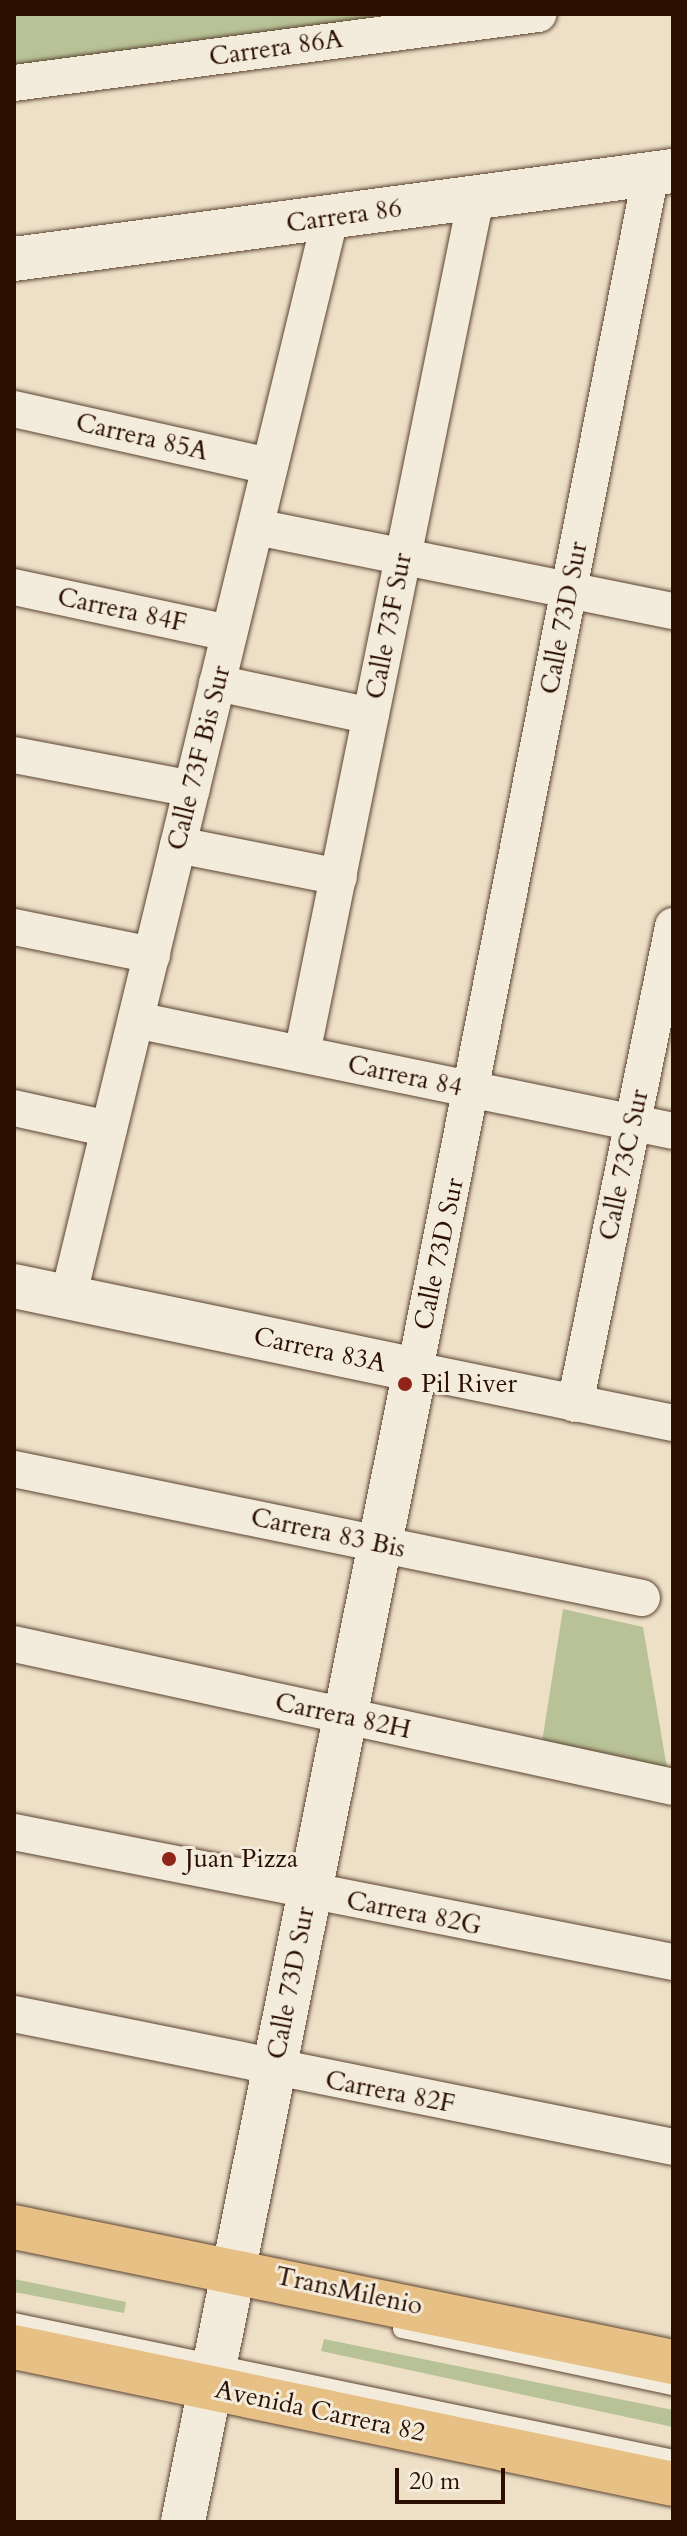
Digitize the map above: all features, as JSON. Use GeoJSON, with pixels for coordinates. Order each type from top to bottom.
{"type":"FeatureCollection","features":[{"type":"Feature","properties":{"kind":"main road"},"geometry":{"type":"LineString","coordinates":[[14,2227],[230,2288],[673,2362]]}},
{"type":"Feature","properties":{"kind":"main road","name":"Avenida Carrera 82"},"geometry":{"type":"LineString","coordinates":[[14,2347],[212,2376],[673,2484]]}},
{"type":"Feature","properties":{"kind":"street","name":"Carrera 86A"},"geometry":{"type":"LineString","coordinates":[[14,83],[538,14]]}},
{"type":"Feature","properties":{"kind":"street","name":"Carrera 86"},"geometry":{"type":"LineString","coordinates":[[14,259],[330,219],[662,172]]}},
{"type":"Feature","properties":{"kind":"street","name":"Calle 73D Sur"},"geometry":{"type":"LineString","coordinates":[[183,2522],[474,1090],[569,590],[662,172]]}},
{"type":"Feature","properties":{"kind":"street","name":"Calle 73F Sur"},"geometry":{"type":"LineString","coordinates":[[302,1054],[476,198]]}},
{"type":"Feature","properties":{"kind":"street","name":"Calle 73F Bis Sur"},"geometry":{"type":"LineString","coordinates":[[68,1298],[330,219]]}},
{"type":"Feature","properties":{"kind":"street","name":"Carrera 85A"},"geometry":{"type":"LineString","coordinates":[[14,409],[270,466]]}},
{"type":"Feature","properties":{"kind":"street"},"geometry":{"type":"LineString","coordinates":[[256,527],[673,611]]}},
{"type":"Feature","properties":{"kind":"street","name":"Carrera 84F"},"geometry":{"type":"LineString","coordinates":[[14,587],[229,633]]}},
{"type":"Feature","properties":{"kind":"street"},"geometry":{"type":"LineString","coordinates":[[217,683],[371,716]]}},
{"type":"Feature","properties":{"kind":"street"},"geometry":{"type":"LineString","coordinates":[[14,755],[192,789]]}},
{"type":"Feature","properties":{"kind":"street"},"geometry":{"type":"LineString","coordinates":[[178,845],[339,877]]}},
{"type":"Feature","properties":{"kind":"street","name":"Calle 73C Sur"},"geometry":{"type":"LineString","coordinates":[[575,1404],[673,926]]}},
{"type":"Feature","properties":{"kind":"street"},"geometry":{"type":"LineString","coordinates":[[14,927],[152,955]]}},
{"type":"Feature","properties":{"kind":"street","name":"Carrera 84"},"geometry":{"type":"LineString","coordinates":[[136,1020],[673,1131]]}},
{"type":"Feature","properties":{"kind":"street"},"geometry":{"type":"LineString","coordinates":[[14,1108],[109,1129]]}},
{"type":"Feature","properties":{"kind":"street","name":"Carrera 83A"},"geometry":{"type":"LineString","coordinates":[[14,1286],[673,1423]]}},
{"type":"Feature","properties":{"kind":"street","name":"Carrera 83 Bis"},"geometry":{"type":"LineString","coordinates":[[14,1469],[642,1598]]}},
{"type":"Feature","properties":{"kind":"street","name":"Carrera 82H"},"geometry":{"type":"LineString","coordinates":[[14,1644],[673,1787]]}},
{"type":"Feature","properties":{"kind":"street","name":"Carrera 82G"},"geometry":{"type":"LineString","coordinates":[[14,1832],[309,1893],[673,1962]]}},
{"type":"Feature","properties":{"kind":"street","name":"Carrera 82F"},"geometry":{"type":"LineString","coordinates":[[14,2014],[274,2069],[673,2147]]}},
{"type":"Feature","properties":{"kind":"lane"},"geometry":{"type":"LineString","coordinates":[[14,2247],[114,2268]]}},
{"type":"Feature","properties":{"kind":"lane"},"geometry":{"type":"LineString","coordinates":[[14,2322],[212,2376],[673,2459]]}},
{"type":"Feature","properties":{"kind":"lane","name":"TransMilenio"},"geometry":{"type":"LineString","coordinates":[[376,2323],[673,2386]]}},
{"type":"Feature","properties":{"kind":"green space"},"geometry":{"type":"Polygon","coordinates":[[[14,14],[374,14],[373,19],[14,69],[14,14]]]}},
{"type":"Feature","properties":{"kind":"green space"},"geometry":{"type":"Polygon","coordinates":[[[563,1609],[643,1627],[667,1768],[542,1742],[563,1609]]]}},
{"type":"Feature","properties":{"kind":"green space"},"geometry":{"type":"Polygon","coordinates":[[[14,2279],[126,2302],[124,2313],[14,2292],[14,2279]]]}},
{"type":"Feature","properties":{"kind":"green space"},"geometry":{"type":"Polygon","coordinates":[[[324,2339],[673,2410],[673,2427],[321,2351],[324,2339]]]}},
{"type":"Feature","properties":{"kind":"place","name":"Pil River"},"geometry":{"type":"Point","coordinates":[405,1384]}},
{"type":"Feature","properties":{"kind":"place","name":"Juan Pizza"},"geometry":{"type":"Point","coordinates":[169,1859]}}]}
